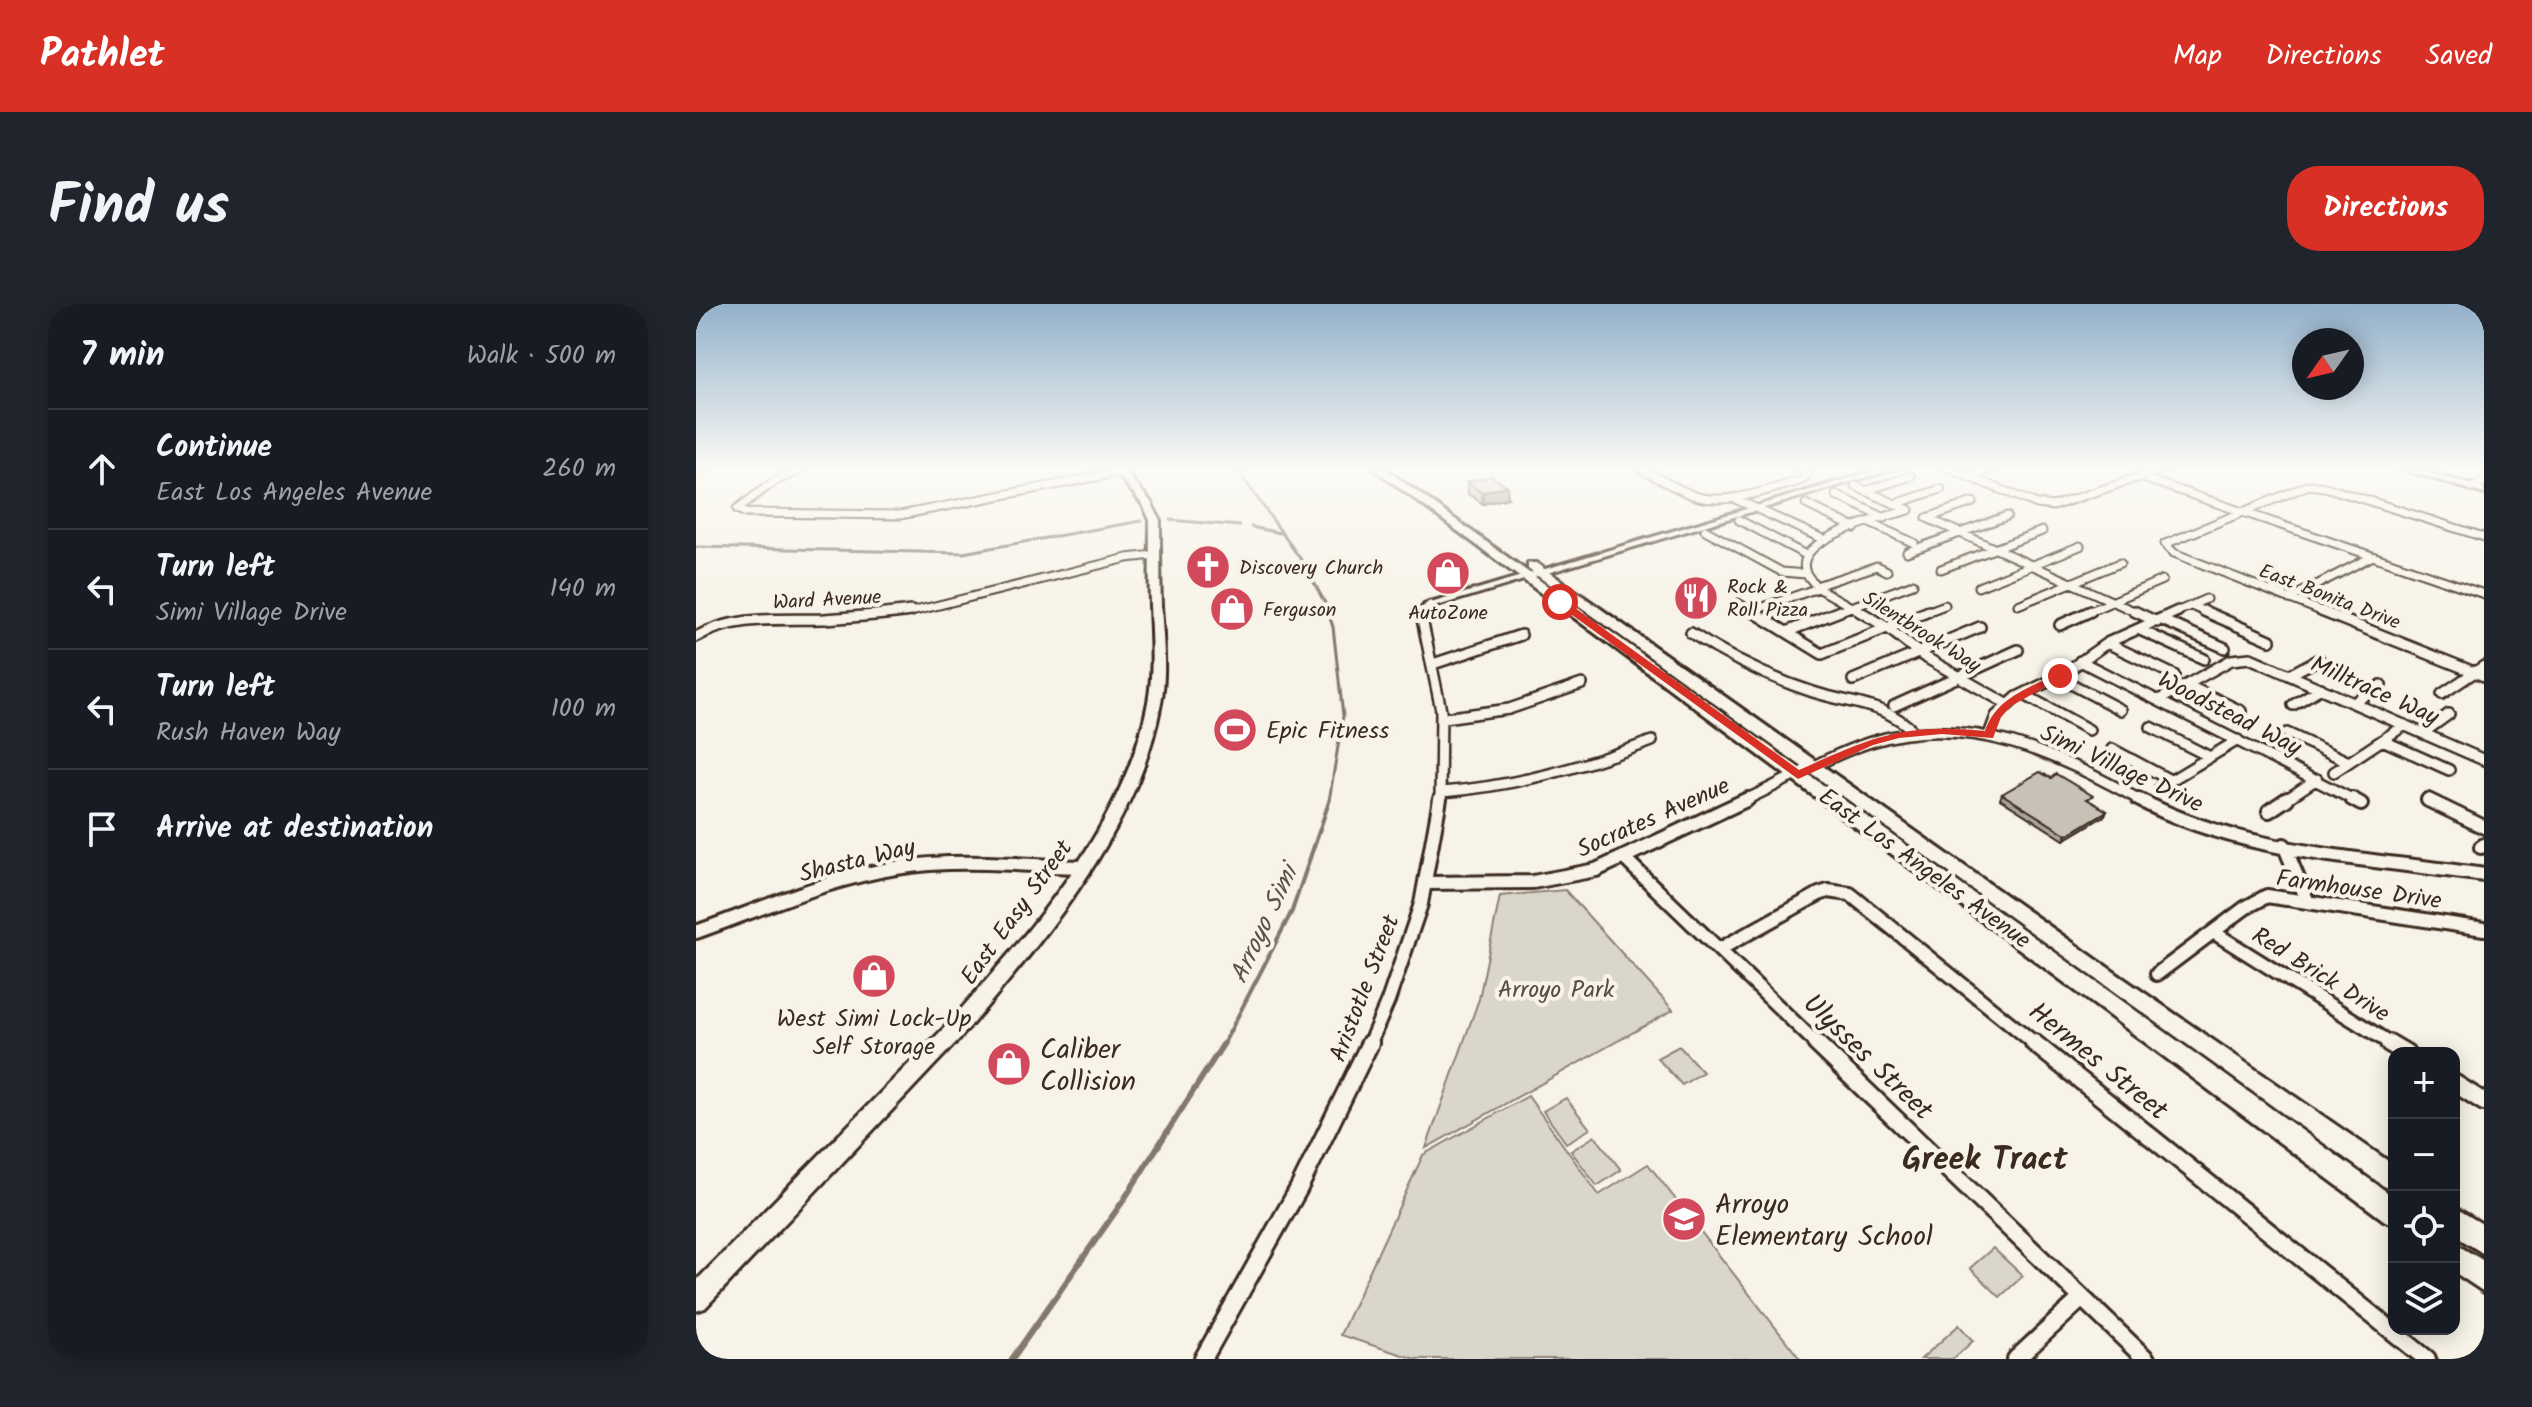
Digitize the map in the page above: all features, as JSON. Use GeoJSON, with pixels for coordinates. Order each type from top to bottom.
{"type":"FeatureCollection","features":[{"type":"Feature","properties":{"kind":"main road","name":"East Los Angeles Avenue"},"geometry":{"type":"LineString","coordinates":[[1450,517],[1806,771],[2388,1208]]}},
{"type":"Feature","properties":{"kind":"main road","name":"East Los Angeles Avenue"},"geometry":{"type":"LineString","coordinates":[[1459,517],[1533,574]]}},
{"type":"Feature","properties":{"kind":"main road","name":"East Los Angeles Avenue"},"geometry":{"type":"LineString","coordinates":[[1806,771],[2388,1175]]}},
{"type":"Feature","properties":{"kind":"main road"},"geometry":{"type":"LineString","coordinates":[[2460,1224],[2484,1241]]}},
{"type":"Feature","properties":{"kind":"main road"},"geometry":{"type":"LineString","coordinates":[[2460,1260],[2484,1278]]}},
{"type":"Feature","properties":{"kind":"street","name":"East Easy Street"},"geometry":{"type":"LineString","coordinates":[[696,1299],[965,1019],[1030,940],[1113,815],[1133,772],[1153,711],[1157,676],[1147,556],[1154,517]]}},
{"type":"Feature","properties":{"kind":"street"},"geometry":{"type":"LineString","coordinates":[[1430,605],[1717,517]]}},
{"type":"Feature","properties":{"kind":"street"},"geometry":{"type":"LineString","coordinates":[[1773,517],[1823,539]]}},
{"type":"Feature","properties":{"kind":"street"},"geometry":{"type":"LineString","coordinates":[[1833,517],[1855,528]]}},
{"type":"Feature","properties":{"kind":"street"},"geometry":{"type":"LineString","coordinates":[[1929,517],[2029,567],[2225,648]]}},
{"type":"Feature","properties":{"kind":"street"},"geometry":{"type":"LineString","coordinates":[[1907,552],[2004,517]]}},
{"type":"Feature","properties":{"kind":"street","name":"East Bonita Drive"},"geometry":{"type":"LineString","coordinates":[[2227,517],[2168,542],[2165,547],[2479,674]]}},
{"type":"Feature","properties":{"kind":"street"},"geometry":{"type":"LineString","coordinates":[[2255,517],[2484,594]]}},
{"type":"Feature","properties":{"kind":"street"},"geometry":{"type":"LineString","coordinates":[[2420,517],[2484,537]]}},
{"type":"Feature","properties":{"kind":"street"},"geometry":{"type":"LineString","coordinates":[[1705,530],[1782,572],[1806,574],[1802,562],[1804,554],[1823,539],[1885,518]]}},
{"type":"Feature","properties":{"kind":"street"},"geometry":{"type":"LineString","coordinates":[[1739,520],[1804,554]]}},
{"type":"Feature","properties":{"kind":"street"},"geometry":{"type":"LineString","coordinates":[[1870,523],[1914,543]]}},
{"type":"Feature","properties":{"kind":"street"},"geometry":{"type":"LineString","coordinates":[[1941,569],[2042,531]]}},
{"type":"Feature","properties":{"kind":"street"},"geometry":{"type":"LineString","coordinates":[[1978,587],[2080,546]]}},
{"type":"Feature","properties":{"kind":"street","name":"Ward Avenue"},"geometry":{"type":"LineString","coordinates":[[696,637],[710,629],[739,622],[862,617],[973,601],[1147,556]]}},
{"type":"Feature","properties":{"kind":"street"},"geometry":{"type":"LineString","coordinates":[[2289,599],[2371,557]]}},
{"type":"Feature","properties":{"kind":"street"},"geometry":{"type":"LineString","coordinates":[[2018,605],[2120,563]]}},
{"type":"Feature","properties":{"kind":"street"},"geometry":{"type":"LineString","coordinates":[[1752,611],[1877,566],[1887,571]]}},
{"type":"Feature","properties":{"kind":"street","name":"Silentbrook Way"},"geometry":{"type":"LineString","coordinates":[[1806,574],[1817,587],[1888,628],[1918,653],[2007,704]]}},
{"type":"Feature","properties":{"kind":"street"},"geometry":{"type":"LineString","coordinates":[[2060,625],[2162,580]]}},
{"type":"Feature","properties":{"kind":"street"},"geometry":{"type":"LineString","coordinates":[[1786,632],[1913,584]]}},
{"type":"Feature","properties":{"kind":"street"},"geometry":{"type":"LineString","coordinates":[[1989,735],[1996,716],[2007,704],[2058,677],[2107,643],[2206,599]]}},
{"type":"Feature","properties":{"kind":"street"},"geometry":{"type":"LineString","coordinates":[[1738,603],[1822,654],[1945,605]]}},
{"type":"Feature","properties":{"kind":"street","name":"Aristotle Street"},"geometry":{"type":"LineString","coordinates":[[1203,1359],[1354,1077],[1397,973],[1425,883],[1442,792],[1444,718],[1436,663],[1421,614],[1430,605]]}},
{"type":"Feature","properties":{"kind":"street"},"geometry":{"type":"LineString","coordinates":[[2191,606],[2270,640]]}},
{"type":"Feature","properties":{"kind":"street"},"geometry":{"type":"LineString","coordinates":[[1853,680],[1980,627]]}},
{"type":"Feature","properties":{"kind":"street"},"geometry":{"type":"LineString","coordinates":[[2140,630],[2204,659]]}},
{"type":"Feature","properties":{"kind":"street"},"geometry":{"type":"LineString","coordinates":[[1691,633],[1729,658],[1810,690],[1881,707],[1906,722],[1914,732]]}},
{"type":"Feature","properties":{"kind":"street"},"geometry":{"type":"LineString","coordinates":[[1436,663],[1521,635]]}},
{"type":"Feature","properties":{"kind":"street"},"geometry":{"type":"LineString","coordinates":[[2107,643],[2174,675]]}},
{"type":"Feature","properties":{"kind":"street"},"geometry":{"type":"LineString","coordinates":[[1894,706],[2018,650]]}},
{"type":"Feature","properties":{"kind":"street","name":"Milltrace Way"},"geometry":{"type":"LineString","coordinates":[[2187,685],[2231,660],[2250,658],[2484,760]]}},
{"type":"Feature","properties":{"kind":"street"},"geometry":{"type":"LineString","coordinates":[[2291,674],[2319,659]]}},
{"type":"Feature","properties":{"kind":"street","name":"Woodstead Way"},"geometry":{"type":"LineString","coordinates":[[2080,661],[2361,804]]}},
{"type":"Feature","properties":{"kind":"street"},"geometry":{"type":"LineString","coordinates":[[2442,694],[2479,674],[2484,666]]}},
{"type":"Feature","properties":{"kind":"street"},"geometry":{"type":"LineString","coordinates":[[2058,677],[2121,710]]}},
{"type":"Feature","properties":{"kind":"street"},"geometry":{"type":"LineString","coordinates":[[1444,718],[1509,709],[1582,684]]}},
{"type":"Feature","properties":{"kind":"street"},"geometry":{"type":"LineString","coordinates":[[2159,700],[2187,685],[2241,711]]}},
{"type":"Feature","properties":{"kind":"street"},"geometry":{"type":"LineString","coordinates":[[2355,702],[2381,685]]}},
{"type":"Feature","properties":{"kind":"street"},"geometry":{"type":"LineString","coordinates":[[2293,705],[2321,688]]}},
{"type":"Feature","properties":{"kind":"street"},"geometry":{"type":"LineString","coordinates":[[2023,694],[2089,730]]}},
{"type":"Feature","properties":{"kind":"street"},"geometry":{"type":"LineString","coordinates":[[2423,733],[2449,714]]}},
{"type":"Feature","properties":{"kind":"street"},"geometry":{"type":"LineString","coordinates":[[2334,772],[2405,725]]}},
{"type":"Feature","properties":{"kind":"street"},"geometry":{"type":"LineString","coordinates":[[2151,727],[2210,757]]}},
{"type":"Feature","properties":{"kind":"street","name":"Simi Village Drive"},"geometry":{"type":"LineString","coordinates":[[1806,771],[1868,743],[1914,732],[1989,735],[2053,754],[2180,820],[2211,830],[2284,845],[2484,875]]}},
{"type":"Feature","properties":{"kind":"street"},"geometry":{"type":"LineString","coordinates":[[2287,733],[2349,762]]}},
{"type":"Feature","properties":{"kind":"street"},"geometry":{"type":"LineString","coordinates":[[2160,787],[2238,740]]}},
{"type":"Feature","properties":{"kind":"street"},"geometry":{"type":"LineString","coordinates":[[2382,740],[2449,770]]}},
{"type":"Feature","properties":{"kind":"street"},"geometry":{"type":"LineString","coordinates":[[1442,792],[1513,786],[1543,779],[1574,771],[1652,741]]}},
{"type":"Feature","properties":{"kind":"street"},"geometry":{"type":"LineString","coordinates":[[2112,749],[2170,780]]}},
{"type":"Feature","properties":{"kind":"street","name":"Socrates Avenue"},"geometry":{"type":"LineString","coordinates":[[1425,883],[1506,884],[1553,880],[1596,870],[1806,771]]}},
{"type":"Feature","properties":{"kind":"street"},"geometry":{"type":"LineString","coordinates":[[2269,811],[2317,779]]}},
{"type":"Feature","properties":{"kind":"street"},"geometry":{"type":"LineString","coordinates":[[2428,800],[2484,827]]}},
{"type":"Feature","properties":{"kind":"street"},"geometry":{"type":"LineString","coordinates":[[2284,845],[2307,900]]}},
{"type":"Feature","properties":{"kind":"street","name":"Ulysses Street"},"geometry":{"type":"LineString","coordinates":[[1624,858],[2146,1359]]}},
{"type":"Feature","properties":{"kind":"street","name":"Shasta Way"},"geometry":{"type":"LineString","coordinates":[[696,932],[838,884],[893,869],[933,864],[1081,867]]}},
{"type":"Feature","properties":{"kind":"street","name":"Hermes Street"},"geometry":{"type":"LineString","coordinates":[[1720,949],[1819,894],[1828,891],[1850,894],[2427,1359]]}},
{"type":"Feature","properties":{"kind":"street","name":"Farmhouse Drive"},"geometry":{"type":"LineString","coordinates":[[2157,974],[2267,896],[2484,929]]}},
{"type":"Feature","properties":{"kind":"street","name":"Red Brick Drive"},"geometry":{"type":"LineString","coordinates":[[2213,932],[2396,1047]]}},
{"type":"Feature","properties":{"kind":"street"},"geometry":{"type":"LineString","coordinates":[[2460,1087],[2484,1102]]}},
{"type":"Feature","properties":{"kind":"street"},"geometry":{"type":"LineString","coordinates":[[2016,1359],[2082,1298]]}},
{"type":"Feature","properties":{"kind":"green space","name":"Arroyo Park"},"geometry":{"type":"Polygon","coordinates":[[[1565,890],[1673,1010],[1426,1148],[1479,999],[1500,896],[1565,890]]]}},
{"type":"Feature","properties":{"kind":"green space"},"geometry":{"type":"Polygon","coordinates":[[[1679,1046],[1703,1072],[1682,1085],[1657,1058],[1679,1046]]]}},
{"type":"Feature","properties":{"kind":"green space"},"geometry":{"type":"Polygon","coordinates":[[[1528,1096],[1599,1195],[1648,1164],[1800,1359],[1415,1359],[1340,1335],[1423,1155],[1528,1096]]]}},
{"type":"Feature","properties":{"kind":"green space"},"geometry":{"type":"Polygon","coordinates":[[[1566,1098],[1590,1129],[1566,1143],[1543,1111],[1566,1098]]]}},
{"type":"Feature","properties":{"kind":"green space"},"geometry":{"type":"Polygon","coordinates":[[[1595,1136],[1621,1170],[1597,1186],[1571,1151],[1595,1136]]]}},
{"type":"Feature","properties":{"kind":"green space"},"geometry":{"type":"Polygon","coordinates":[[[1993,1248],[2023,1276],[2000,1297],[1970,1268],[1993,1248]]]}},
{"type":"Feature","properties":{"kind":"green space"},"geometry":{"type":"Polygon","coordinates":[[[1959,1325],[1973,1341],[1953,1359],[1921,1359],[1959,1325]]]}},
{"type":"Feature","properties":{"kind":"building"},"geometry":{"type":"Polygon","coordinates":[[[2040,772],[2051,778],[2056,774],[2093,796],[2087,799],[2107,811],[2067,835],[2002,794],[2040,772]]]}},
{"type":"Feature","properties":{"kind":"waterway","name":"Arroyo Simi"},"geometry":{"type":"LineString","coordinates":[[1271,517],[1304,564],[1326,605],[1333,627],[1343,716],[1329,801]]}},
{"type":"Feature","properties":{"kind":"waterway"},"geometry":{"type":"LineString","coordinates":[[1170,520],[1240,526]]}},
{"type":"Feature","properties":{"kind":"waterway"},"geometry":{"type":"LineString","coordinates":[[696,547],[963,553],[1141,521]]}},
{"type":"Feature","properties":{"kind":"waterway"},"geometry":{"type":"LineString","coordinates":[[1251,527],[1280,533]]}},
{"type":"Feature","properties":{"kind":"waterway","name":"Arroyo Simi"},"geometry":{"type":"LineString","coordinates":[[1223,1045],[1292,911],[1330,799]]}},
{"type":"Feature","properties":{"kind":"waterway","name":"Arroyo Simi"},"geometry":{"type":"LineString","coordinates":[[1012,1359],[1123,1201],[1224,1043]]}},
{"type":"Feature","properties":{"kind":"place","name":"Discovery Church"},"geometry":{"type":"Point","coordinates":[1208,567]}},
{"type":"Feature","properties":{"kind":"place","name":"AutoZone"},"geometry":{"type":"Point","coordinates":[1448,573]}},
{"type":"Feature","properties":{"kind":"place","name":"Rock & Roll Pizza"},"geometry":{"type":"Point","coordinates":[1696,598]}},
{"type":"Feature","properties":{"kind":"place","name":"Ferguson"},"geometry":{"type":"Point","coordinates":[1232,609]}},
{"type":"Feature","properties":{"kind":"place","name":"Epic Fitness"},"geometry":{"type":"Point","coordinates":[1235,730]}},
{"type":"Feature","properties":{"kind":"place","name":"West Simi Lock-Up Self Storage"},"geometry":{"type":"Point","coordinates":[874,976]}},
{"type":"Feature","properties":{"kind":"place","name":"Caliber Collision"},"geometry":{"type":"Point","coordinates":[1009,1064]}},
{"type":"Feature","properties":{"kind":"place","name":"Arroyo Elementary School"},"geometry":{"type":"Point","coordinates":[1684,1219]}},
{"type":"Feature","properties":{"kind":"district","name":"Greek Tract"},"geometry":{"type":"Point","coordinates":[1985,1158]}},
{"type":"Feature","properties":{"kind":"route"},"geometry":{"type":"LineString","coordinates":[[1560,602],[1798,775],[1868,743],[1898,734],[1942,731],[1989,735],[1996,716],[2007,704],[2060,676]]}}]}
